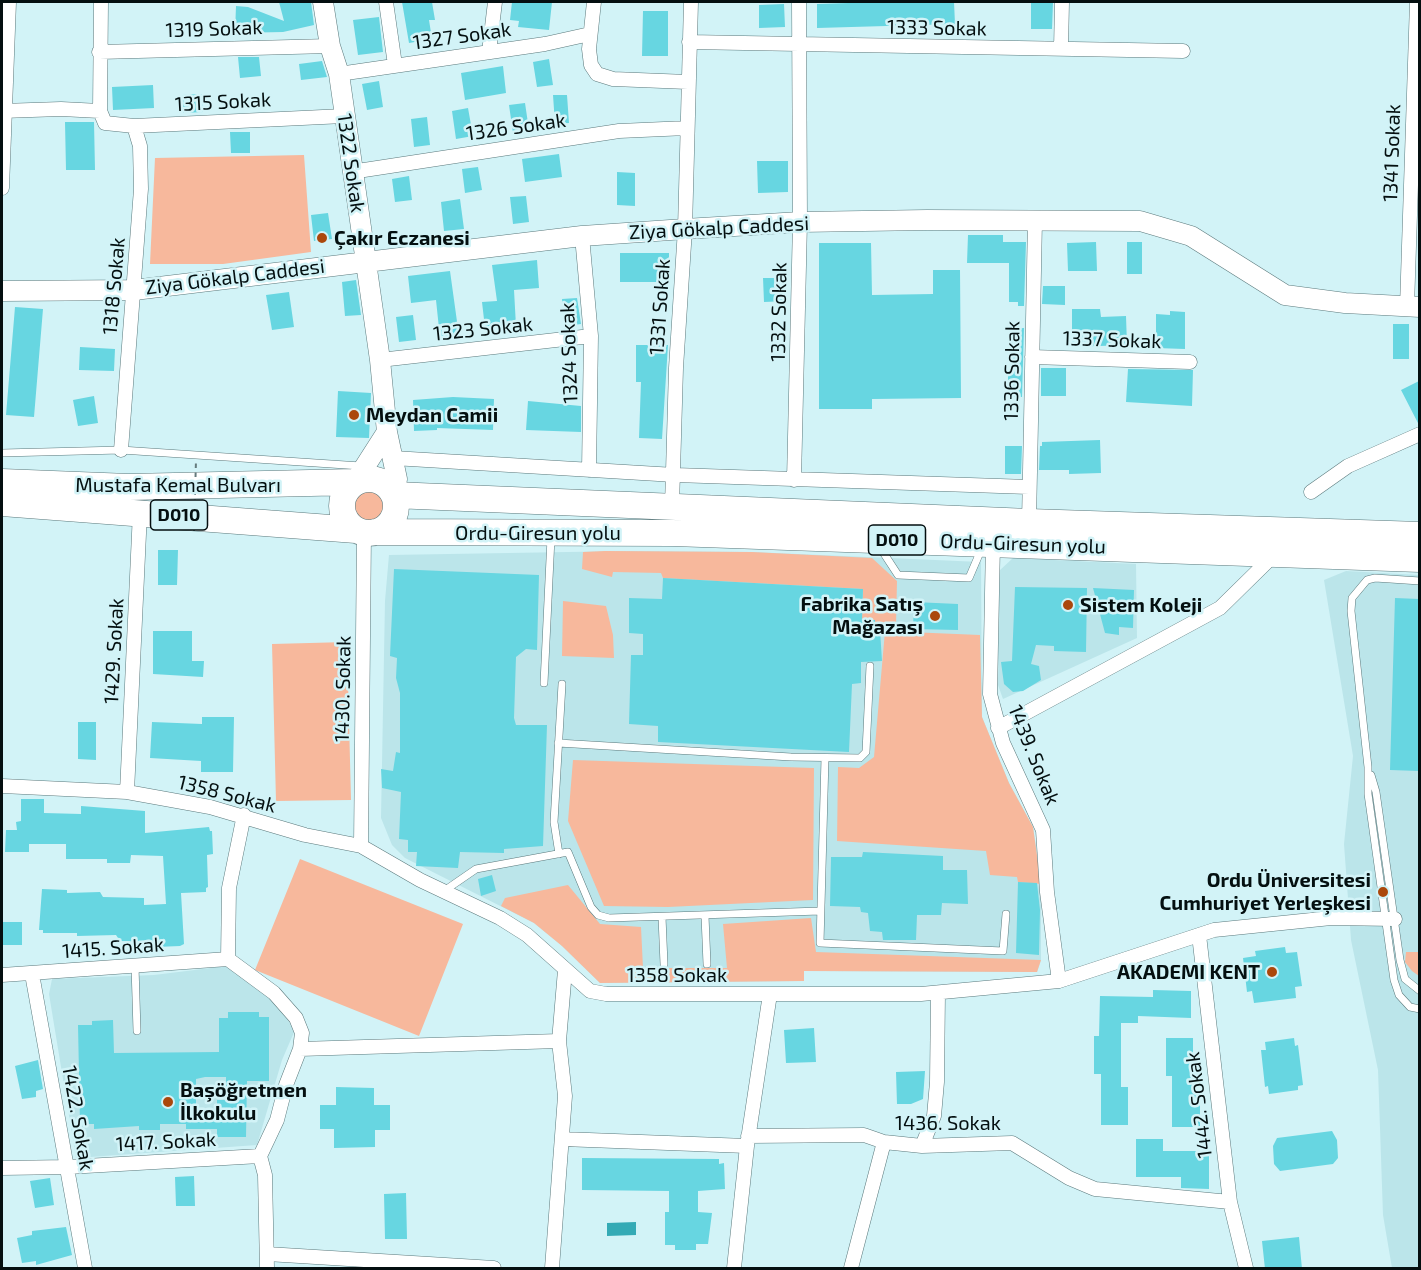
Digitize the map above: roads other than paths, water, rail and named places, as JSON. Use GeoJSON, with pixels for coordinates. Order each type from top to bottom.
{"type":"FeatureCollection","features":[{"type":"Feature","properties":{"kind":"highway","name":"Mustafa Kemal Bulvarı"},"geometry":{"type":"LineString","coordinates":[[2,482],[129,487],[361,474]]}},
{"type":"Feature","properties":{"kind":"highway"},"geometry":{"type":"LineString","coordinates":[[361,474],[387,485],[394,495],[396,506],[394,518],[386,527],[365,532],[344,518],[342,510],[344,494],[361,474]]}},
{"type":"Feature","properties":{"kind":"highway","name":"Ordu-Giresun yolu"},"geometry":{"type":"LineString","coordinates":[[394,495],[1029,522],[1419,535]]}},
{"type":"Feature","properties":{"kind":"highway","name":"Mustafa Kemal Bulvarı"},"geometry":{"type":"LineString","coordinates":[[2,503],[140,512],[365,532]]}},
{"type":"Feature","properties":{"kind":"highway","name":"Ordu-Giresun yolu"},"geometry":{"type":"LineString","coordinates":[[365,532],[673,533],[1419,559]]}},
{"type":"Feature","properties":{"kind":"street"},"geometry":{"type":"LineString","coordinates":[[2,188],[3,111],[9,2]]}},
{"type":"Feature","properties":{"kind":"street"},"geometry":{"type":"LineString","coordinates":[[101,2],[99,52],[102,117]]}},
{"type":"Feature","properties":{"kind":"street","name":"1322 Sokak"},"geometry":{"type":"LineString","coordinates":[[323,2],[330,46],[339,74],[351,172],[366,261],[380,360],[387,432],[397,479],[394,495]]}},
{"type":"Feature","properties":{"kind":"street"},"geometry":{"type":"LineString","coordinates":[[386,2],[396,65]]}},
{"type":"Feature","properties":{"kind":"street"},"geometry":{"type":"LineString","coordinates":[[489,52],[495,2]]}},
{"type":"Feature","properties":{"kind":"street"},"geometry":{"type":"LineString","coordinates":[[594,2],[590,33],[591,65],[597,74],[613,79],[688,82]]}},
{"type":"Feature","properties":{"kind":"street","name":"1331 Sokak"},"geometry":{"type":"LineString","coordinates":[[672,506],[675,475],[676,368],[685,229],[691,2]]}},
{"type":"Feature","properties":{"kind":"street","name":"1332 Sokak"},"geometry":{"type":"LineString","coordinates":[[794,480],[800,222],[799,2]]}},
{"type":"Feature","properties":{"kind":"street"},"geometry":{"type":"LineString","coordinates":[[1061,49],[1062,2]]}},
{"type":"Feature","properties":{"kind":"street","name":"1341 Sokak"},"geometry":{"type":"LineString","coordinates":[[1413,307],[1417,2]]}},
{"type":"Feature","properties":{"kind":"street","name":"1327 Sokak"},"geometry":{"type":"LineString","coordinates":[[339,74],[545,44],[590,33]]}},
{"type":"Feature","properties":{"kind":"street","name":"1333 Sokak"},"geometry":{"type":"LineString","coordinates":[[689,42],[1184,51]]}},
{"type":"Feature","properties":{"kind":"street","name":"1319 Sokak"},"geometry":{"type":"LineString","coordinates":[[99,52],[330,46]]}},
{"type":"Feature","properties":{"kind":"street","name":"1315 Sokak"},"geometry":{"type":"LineString","coordinates":[[3,111],[62,109],[134,126],[344,116]]}},
{"type":"Feature","properties":{"kind":"street","name":"1318 Sokak"},"geometry":{"type":"LineString","coordinates":[[121,450],[141,189],[140,146],[134,126]]}},
{"type":"Feature","properties":{"kind":"street","name":"1326 Sokak"},"geometry":{"type":"LineString","coordinates":[[351,172],[619,131],[687,128]]}},
{"type":"Feature","properties":{"kind":"street","name":"1336 Sokak"},"geometry":{"type":"LineString","coordinates":[[1029,522],[1035,220]]}},
{"type":"Feature","properties":{"kind":"street","name":"Ziya Gökalp Caddesi"},"geometry":{"type":"LineString","coordinates":[[2,291],[134,290],[582,236],[685,229],[800,222],[1140,221],[1191,236],[1285,295],[1413,307]]}},
{"type":"Feature","properties":{"kind":"street","name":"1324 Sokak"},"geometry":{"type":"LineString","coordinates":[[582,236],[591,336],[589,470]]}},
{"type":"Feature","properties":{"kind":"street","name":"1323 Sokak"},"geometry":{"type":"LineString","coordinates":[[380,360],[591,336]]}},
{"type":"Feature","properties":{"kind":"street","name":"1337 Sokak"},"geometry":{"type":"LineString","coordinates":[[1032,357],[1190,362]]}},
{"type":"Feature","properties":{"kind":"street"},"geometry":{"type":"LineString","coordinates":[[361,474],[387,432]]}},
{"type":"Feature","properties":{"kind":"street"},"geometry":{"type":"LineString","coordinates":[[1311,492],[1348,466],[1419,434]]}},
{"type":"Feature","properties":{"kind":"street"},"geometry":{"type":"LineString","coordinates":[[393,458],[675,475],[1029,487]]}},
{"type":"Feature","properties":{"kind":"street","name":"1429. Sokak"},"geometry":{"type":"LineString","coordinates":[[127,792],[140,512]]}},
{"type":"Feature","properties":{"kind":"street","name":"1430. Sokak"},"geometry":{"type":"LineString","coordinates":[[361,846],[365,532]]}},
{"type":"Feature","properties":{"kind":"street","name":"1439. Sokak"},"geometry":{"type":"LineString","coordinates":[[989,543],[988,669],[990,694],[998,728],[1043,831],[1047,892],[1059,981]]}},
{"type":"Feature","properties":{"kind":"street"},"geometry":{"type":"LineString","coordinates":[[998,728],[1220,608],[1275,554]]}},
{"type":"Feature","properties":{"kind":"street","name":"1358 Sokak"},"geometry":{"type":"LineString","coordinates":[[2,786],[127,792],[244,815],[304,835],[361,846],[500,918],[527,935],[590,991],[606,994],[938,993],[1059,981],[1198,935],[1263,923],[1331,918],[1390,918]]}},
{"type":"Feature","properties":{"kind":"street"},"geometry":{"type":"LineString","coordinates":[[244,815],[229,888],[228,959],[274,993],[296,1018],[302,1033],[300,1049],[285,1085],[277,1120],[261,1156],[265,1175],[267,1261],[494,1269]]}},
{"type":"Feature","properties":{"kind":"street","name":"1442. Sokak"},"geometry":{"type":"LineString","coordinates":[[1198,935],[1230,1202],[1246,1269]]}},
{"type":"Feature","properties":{"kind":"street","name":"1415. Sokak"},"geometry":{"type":"LineString","coordinates":[[2,975],[228,959]]}},
{"type":"Feature","properties":{"kind":"street"},"geometry":{"type":"LineString","coordinates":[[552,1269],[565,1096],[559,1041],[565,970]]}},
{"type":"Feature","properties":{"kind":"street","name":"1422. Sokak"},"geometry":{"type":"LineString","coordinates":[[32,974],[85,1269]]}},
{"type":"Feature","properties":{"kind":"street"},"geometry":{"type":"LineString","coordinates":[[922,1146],[934,1116],[937,1082],[938,993]]}},
{"type":"Feature","properties":{"kind":"street"},"geometry":{"type":"LineString","coordinates":[[734,1269],[748,1141],[770,994]]}},
{"type":"Feature","properties":{"kind":"street"},"geometry":{"type":"LineString","coordinates":[[300,1049],[559,1041]]}},
{"type":"Feature","properties":{"kind":"street","name":"1436. Sokak"},"geometry":{"type":"LineString","coordinates":[[562,1139],[748,1141],[864,1135],[884,1142],[922,1146],[1012,1143],[1069,1178],[1095,1190],[1230,1202]]}},
{"type":"Feature","properties":{"kind":"street","name":"1436. Sokak"},"geometry":{"type":"LineString","coordinates":[[851,1269],[884,1142]]}},
{"type":"Feature","properties":{"kind":"street","name":"1417. Sokak"},"geometry":{"type":"LineString","coordinates":[[2,1168],[68,1167],[261,1156]]}},
{"type":"Feature","properties":{"kind":"lane"},"geometry":{"type":"LineString","coordinates":[[2,453],[121,450],[361,474]]}},
{"type":"Feature","properties":{"kind":"lane"},"geometry":{"type":"LineString","coordinates":[[544,683],[551,533]]}},
{"type":"Feature","properties":{"kind":"lane"},"geometry":{"type":"LineString","coordinates":[[874,539],[898,575],[969,578],[989,543]]}},
{"type":"Feature","properties":{"kind":"lane"},"geometry":{"type":"LineString","coordinates":[[1419,581],[1375,578],[1367,580],[1352,598],[1350,611],[1368,767],[1376,792],[1390,918],[1394,980],[1399,995],[1410,1008],[1419,1009]]}},
{"type":"Feature","properties":{"kind":"lane"},"geometry":{"type":"LineString","coordinates":[[558,743],[856,759],[863,757],[866,752],[870,666]]}},
{"type":"Feature","properties":{"kind":"lane"},"geometry":{"type":"LineString","coordinates":[[559,854],[554,822],[562,684]]}},
{"type":"Feature","properties":{"kind":"lane"},"geometry":{"type":"LineString","coordinates":[[825,758],[820,943],[1003,951],[1006,914]]}},
{"type":"Feature","properties":{"kind":"lane"},"geometry":{"type":"LineString","coordinates":[[444,891],[476,869],[568,852],[586,898],[598,915],[609,918],[820,911]]}},
{"type":"Feature","properties":{"kind":"lane"},"geometry":{"type":"LineString","coordinates":[[705,916],[707,964]]}},
{"type":"Feature","properties":{"kind":"lane"},"geometry":{"type":"LineString","coordinates":[[662,917],[664,964]]}},
{"type":"Feature","properties":{"kind":"lane"},"geometry":{"type":"LineString","coordinates":[[1390,918],[1405,979],[1419,991]]}},
{"type":"Feature","properties":{"kind":"lane"},"geometry":{"type":"LineString","coordinates":[[135,966],[137,1031]]}},
{"type":"Feature","properties":{"kind":"water"},"geometry":{"type":"Polygon","coordinates":[[[636,1222],[636,1235],[607,1236],[607,1223],[636,1222]]]}},
{"type":"Feature","properties":{"kind":"place","name":"Çakır Eczanesi"},"geometry":{"type":"Point","coordinates":[322,238]}},
{"type":"Feature","properties":{"kind":"place","name":"Meydan Camii"},"geometry":{"type":"Point","coordinates":[354,415]}},
{"type":"Feature","properties":{"kind":"place","name":"Sistem Koleji"},"geometry":{"type":"Point","coordinates":[1068,605]}},
{"type":"Feature","properties":{"kind":"place","name":"Fabrika Satış Mağazası"},"geometry":{"type":"Point","coordinates":[935,616]}},
{"type":"Feature","properties":{"kind":"place","name":"Ordu Üniversitesi Cumhuriyet Yerleşkesi"},"geometry":{"type":"Point","coordinates":[1383,892]}},
{"type":"Feature","properties":{"kind":"place","name":"AKADEMI KENT"},"geometry":{"type":"Point","coordinates":[1272,972]}},
{"type":"Feature","properties":{"kind":"place","name":"Başöğretmen İlkokulu"},"geometry":{"type":"Point","coordinates":[168,1102]}}]}
